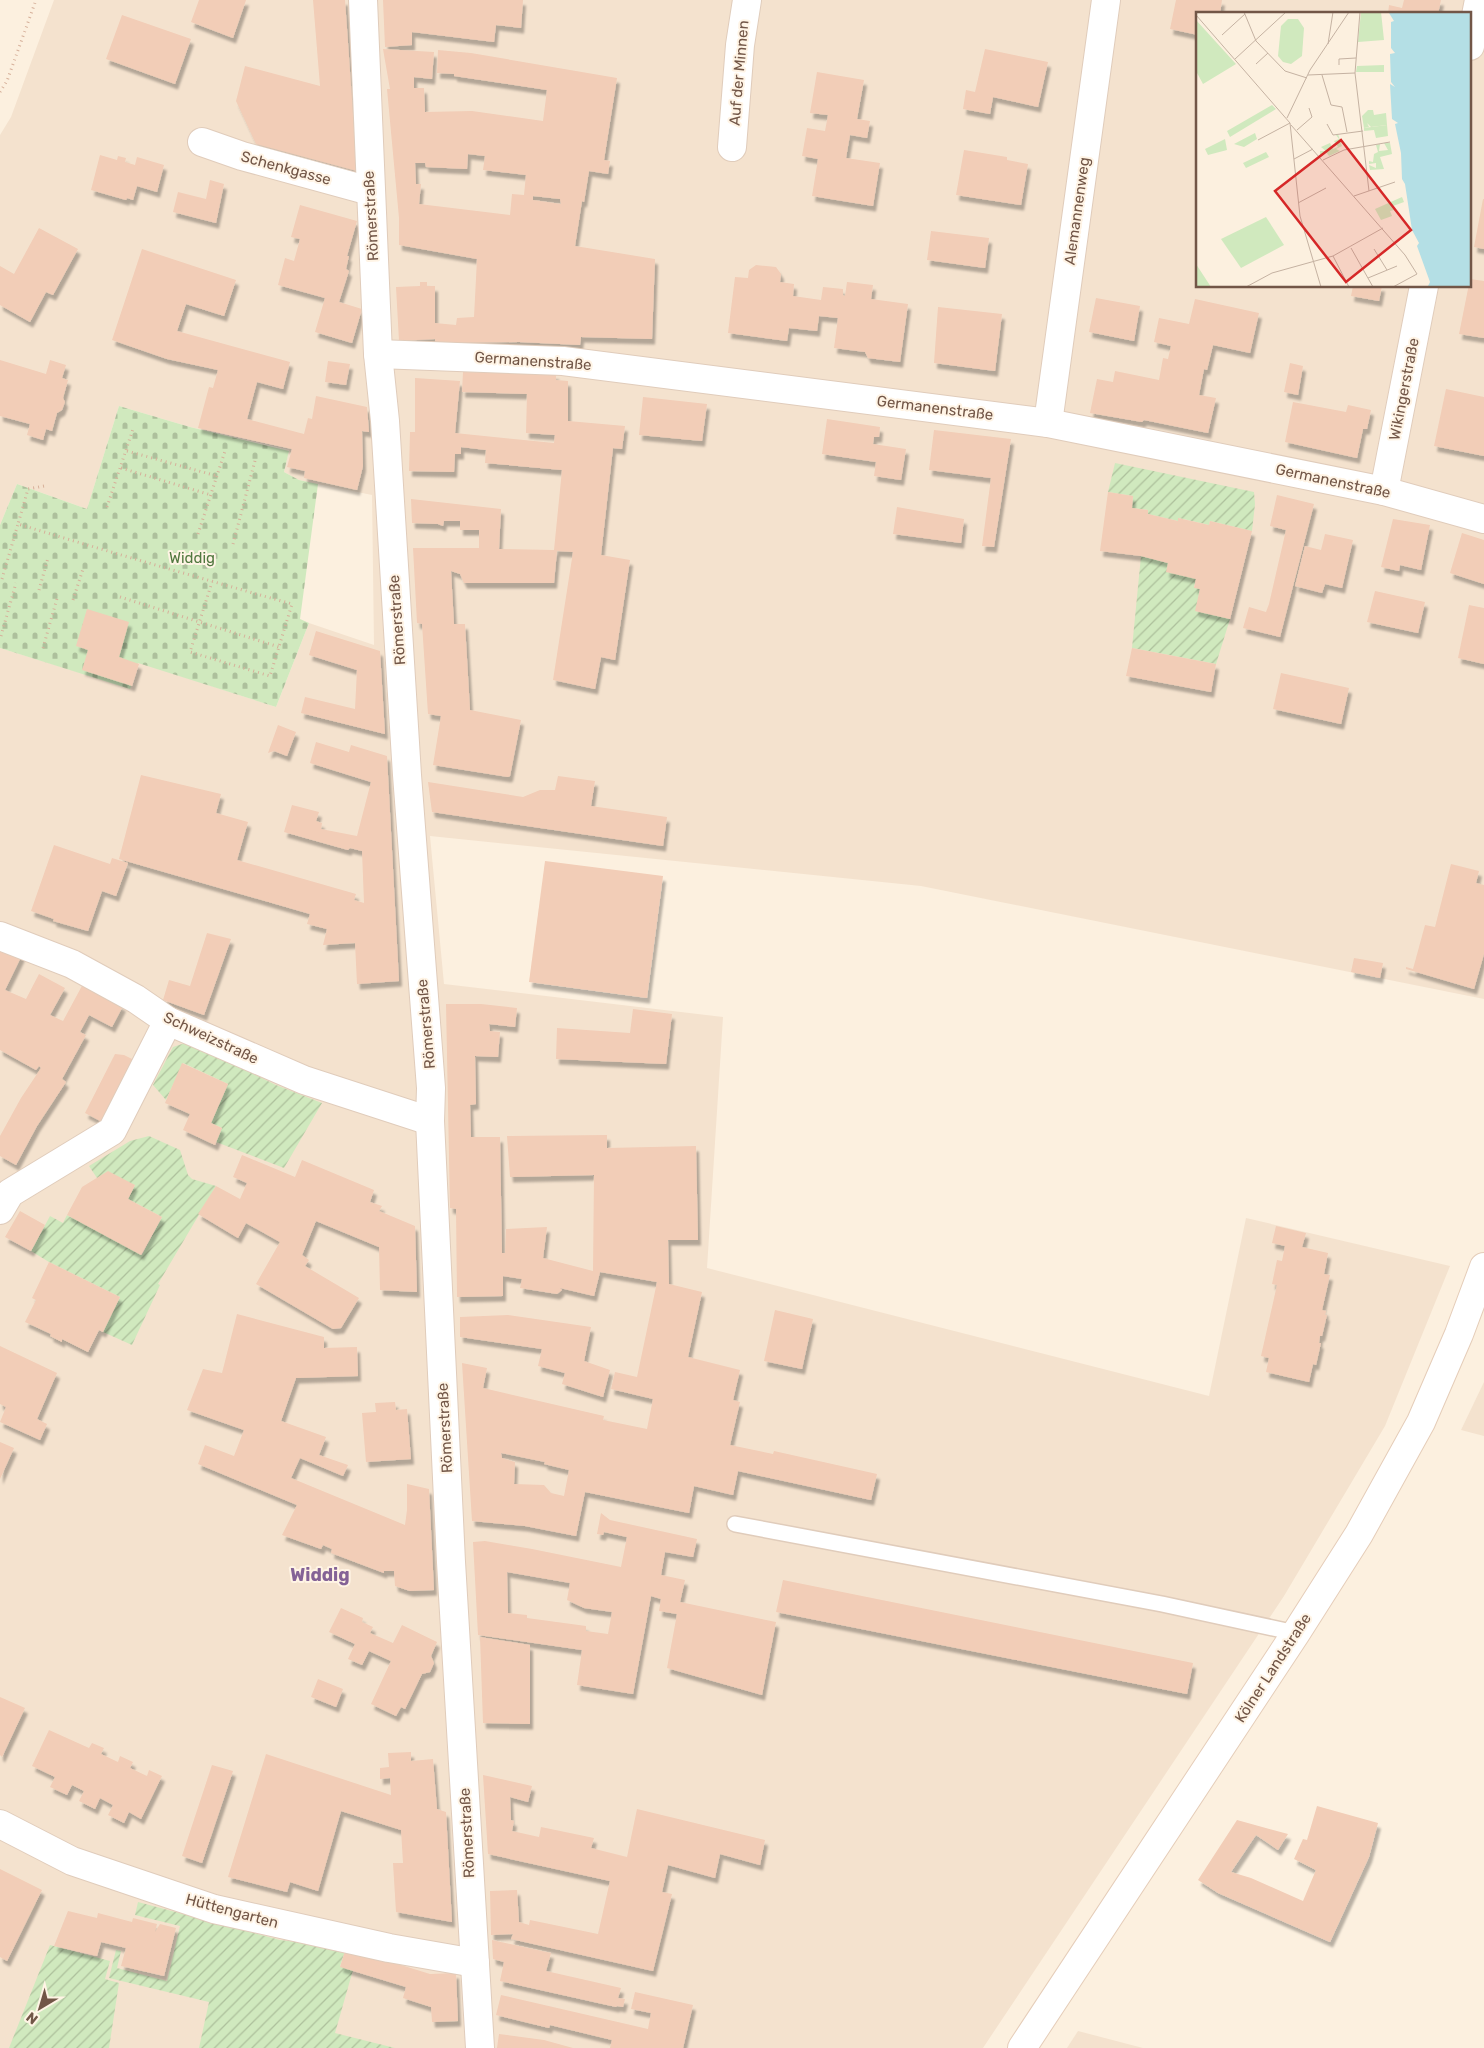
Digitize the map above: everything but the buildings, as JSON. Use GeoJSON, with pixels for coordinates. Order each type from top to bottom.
{"type":"FeatureCollection","features":[{"type":"Feature","properties":{"kind":"street","name":"Römerstraße"},"geometry":{"type":"LineString","coordinates":[[363,0],[378,354],[385,420],[407,775],[432,1088],[430,1121],[451,1562],[480,2048]]}},
{"type":"Feature","properties":{"kind":"street","name":"Auf der Minnen"},"geometry":{"type":"LineString","coordinates":[[732,147],[740,45],[747,0]]}},
{"type":"Feature","properties":{"kind":"street","name":"Alemannenweg"},"geometry":{"type":"LineString","coordinates":[[1048,423],[1106,0]]}},
{"type":"Feature","properties":{"kind":"street"},"geometry":{"type":"LineString","coordinates":[[1472,36],[1479,0]]}},
{"type":"Feature","properties":{"kind":"street","name":"Schenkgasse"},"geometry":{"type":"LineString","coordinates":[[202,142],[242,156],[370,191]]}},
{"type":"Feature","properties":{"kind":"street","name":"Wikingerstraße"},"geometry":{"type":"LineString","coordinates":[[1384,491],[1424,288]]}},
{"type":"Feature","properties":{"kind":"street","name":"Germanenstraße"},"geometry":{"type":"LineString","coordinates":[[378,354],[563,361],[1048,423],[1384,491],[1484,519]]}},
{"type":"Feature","properties":{"kind":"street","name":"Schweizstraße"},"geometry":{"type":"LineString","coordinates":[[0,936],[72,964],[136,999],[168,1020],[304,1080],[430,1121]]}},
{"type":"Feature","properties":{"kind":"street"},"geometry":{"type":"LineString","coordinates":[[0,1210],[10,1193],[112,1130],[168,1020]]}},
{"type":"Feature","properties":{"kind":"street","name":"Kölner Landstraße"},"geometry":{"type":"LineString","coordinates":[[1022,2048],[1359,1534],[1421,1422],[1459,1334],[1484,1267]]}},
{"type":"Feature","properties":{"kind":"street","name":"Hüttengarten"},"geometry":{"type":"LineString","coordinates":[[0,1824],[72,1861],[214,1909],[389,1948],[475,1963]]}},
{"type":"Feature","properties":{"kind":"lane"},"geometry":{"type":"LineString","coordinates":[[735,1524],[1162,1604],[1296,1632]]}},
{"type":"Feature","properties":{"kind":"path"},"geometry":{"type":"LineString","coordinates":[[0,92],[7,81],[36,0]]}},
{"type":"Feature","properties":{"kind":"path"},"geometry":{"type":"LineString","coordinates":[[107,507],[133,429]]}},
{"type":"Feature","properties":{"kind":"path"},"geometry":{"type":"LineString","coordinates":[[127,451],[217,476]]}},
{"type":"Feature","properties":{"kind":"path"},"geometry":{"type":"LineString","coordinates":[[198,534],[224,451]]}},
{"type":"Feature","properties":{"kind":"path"},"geometry":{"type":"LineString","coordinates":[[233,544],[256,457]]}},
{"type":"Feature","properties":{"kind":"path"},"geometry":{"type":"LineString","coordinates":[[121,468],[211,494]]}},
{"type":"Feature","properties":{"kind":"path"},"geometry":{"type":"LineString","coordinates":[[2,579],[28,489],[44,486]]}},
{"type":"Feature","properties":{"kind":"path"},"geometry":{"type":"LineString","coordinates":[[18,524],[132,559],[292,604],[270,676],[190,652],[212,582]]}},
{"type":"Feature","properties":{"kind":"path"},"geometry":{"type":"LineString","coordinates":[[39,590],[48,558]]}},
{"type":"Feature","properties":{"kind":"path"},"geometry":{"type":"LineString","coordinates":[[74,600],[83,569]]}},
{"type":"Feature","properties":{"kind":"path"},"geometry":{"type":"LineString","coordinates":[[1,636],[16,583]]}},
{"type":"Feature","properties":{"kind":"path"},"geometry":{"type":"LineString","coordinates":[[43,648],[58,595]]}},
{"type":"Feature","properties":{"kind":"path"},"geometry":{"type":"LineString","coordinates":[[120,597],[279,647]]}},
{"type":"Feature","properties":{"kind":"shaded area"},"geometry":{"type":"Polygon","coordinates":[[[54,0],[1484,0],[1484,999],[921,886],[430,836],[444,984],[723,1017],[707,1268],[1209,1396],[1246,1218],[1450,1266],[1385,1426],[1284,1596],[983,2048],[0,2048],[0,648],[130,688],[138,662],[276,707],[309,623],[374,645],[372,495],[299,480],[284,472],[289,450],[190,427],[119,406],[87,509],[17,484],[0,525],[0,135],[11,117],[54,0]]]}},
{"type":"Feature","properties":{"kind":"shaded area"},"geometry":{"type":"Polygon","coordinates":[[[1484,1382],[1484,1436],[1461,1430],[1484,1382]]]}},
{"type":"Feature","properties":{"kind":"shaded area"},"geometry":{"type":"Polygon","coordinates":[[[1078,2031],[1143,2048],[1067,2048],[1078,2031]]]}},
{"type":"Feature","properties":{"kind":"green space","name":"Widdig"},"geometry":{"type":"Polygon","coordinates":[[[119,406],[190,427],[289,451],[284,472],[299,480],[318,484],[300,619],[309,623],[276,707],[138,663],[130,689],[0,648],[0,525],[17,484],[87,509],[119,406]]]}},
{"type":"Feature","properties":{"kind":"green space"},"geometry":{"type":"Polygon","coordinates":[[[1115,463],[1254,492],[1255,504],[1252,531],[1210,521],[1209,525],[1179,518],[1178,521],[1148,514],[1148,510],[1132,508],[1133,496],[1108,492],[1115,463]]]}},
{"type":"Feature","properties":{"kind":"green space"},"geometry":{"type":"Polygon","coordinates":[[[1141,556],[1168,563],[1196,579],[1194,587],[1200,589],[1196,611],[1230,619],[1216,664],[1132,648],[1141,556]]]}},
{"type":"Feature","properties":{"kind":"green space"},"geometry":{"type":"Polygon","coordinates":[[[188,1042],[276,1085],[322,1103],[284,1168],[216,1142],[222,1128],[211,1123],[228,1084],[183,1063],[166,1100],[153,1085],[173,1047],[188,1042]]]}},
{"type":"Feature","properties":{"kind":"green space"},"geometry":{"type":"Polygon","coordinates":[[[149,1136],[180,1150],[188,1175],[192,1179],[216,1186],[158,1284],[160,1285],[132,1345],[103,1332],[120,1297],[49,1262],[31,1251],[50,1216],[63,1223],[67,1215],[142,1255],[162,1217],[128,1199],[135,1185],[97,1178],[89,1166],[130,1141],[149,1136]]]}},
{"type":"Feature","properties":{"kind":"green space"},"geometry":{"type":"Polygon","coordinates":[[[138,1902],[280,1940],[346,1948],[340,1966],[353,1970],[335,2033],[395,2048],[199,2048],[209,2002],[109,1978],[116,1950],[121,1951],[117,1968],[167,1981],[180,1926],[135,1915],[138,1902]]]}},
{"type":"Feature","properties":{"kind":"green space"},"geometry":{"type":"Polygon","coordinates":[[[50,1945],[110,1961],[105,1979],[119,1983],[109,2048],[9,2048],[50,1945]]]}},
{"type":"Feature","properties":{"kind":"district","name":"Widdig"},"geometry":{"type":"Point","coordinates":[320,1575]}}]}
